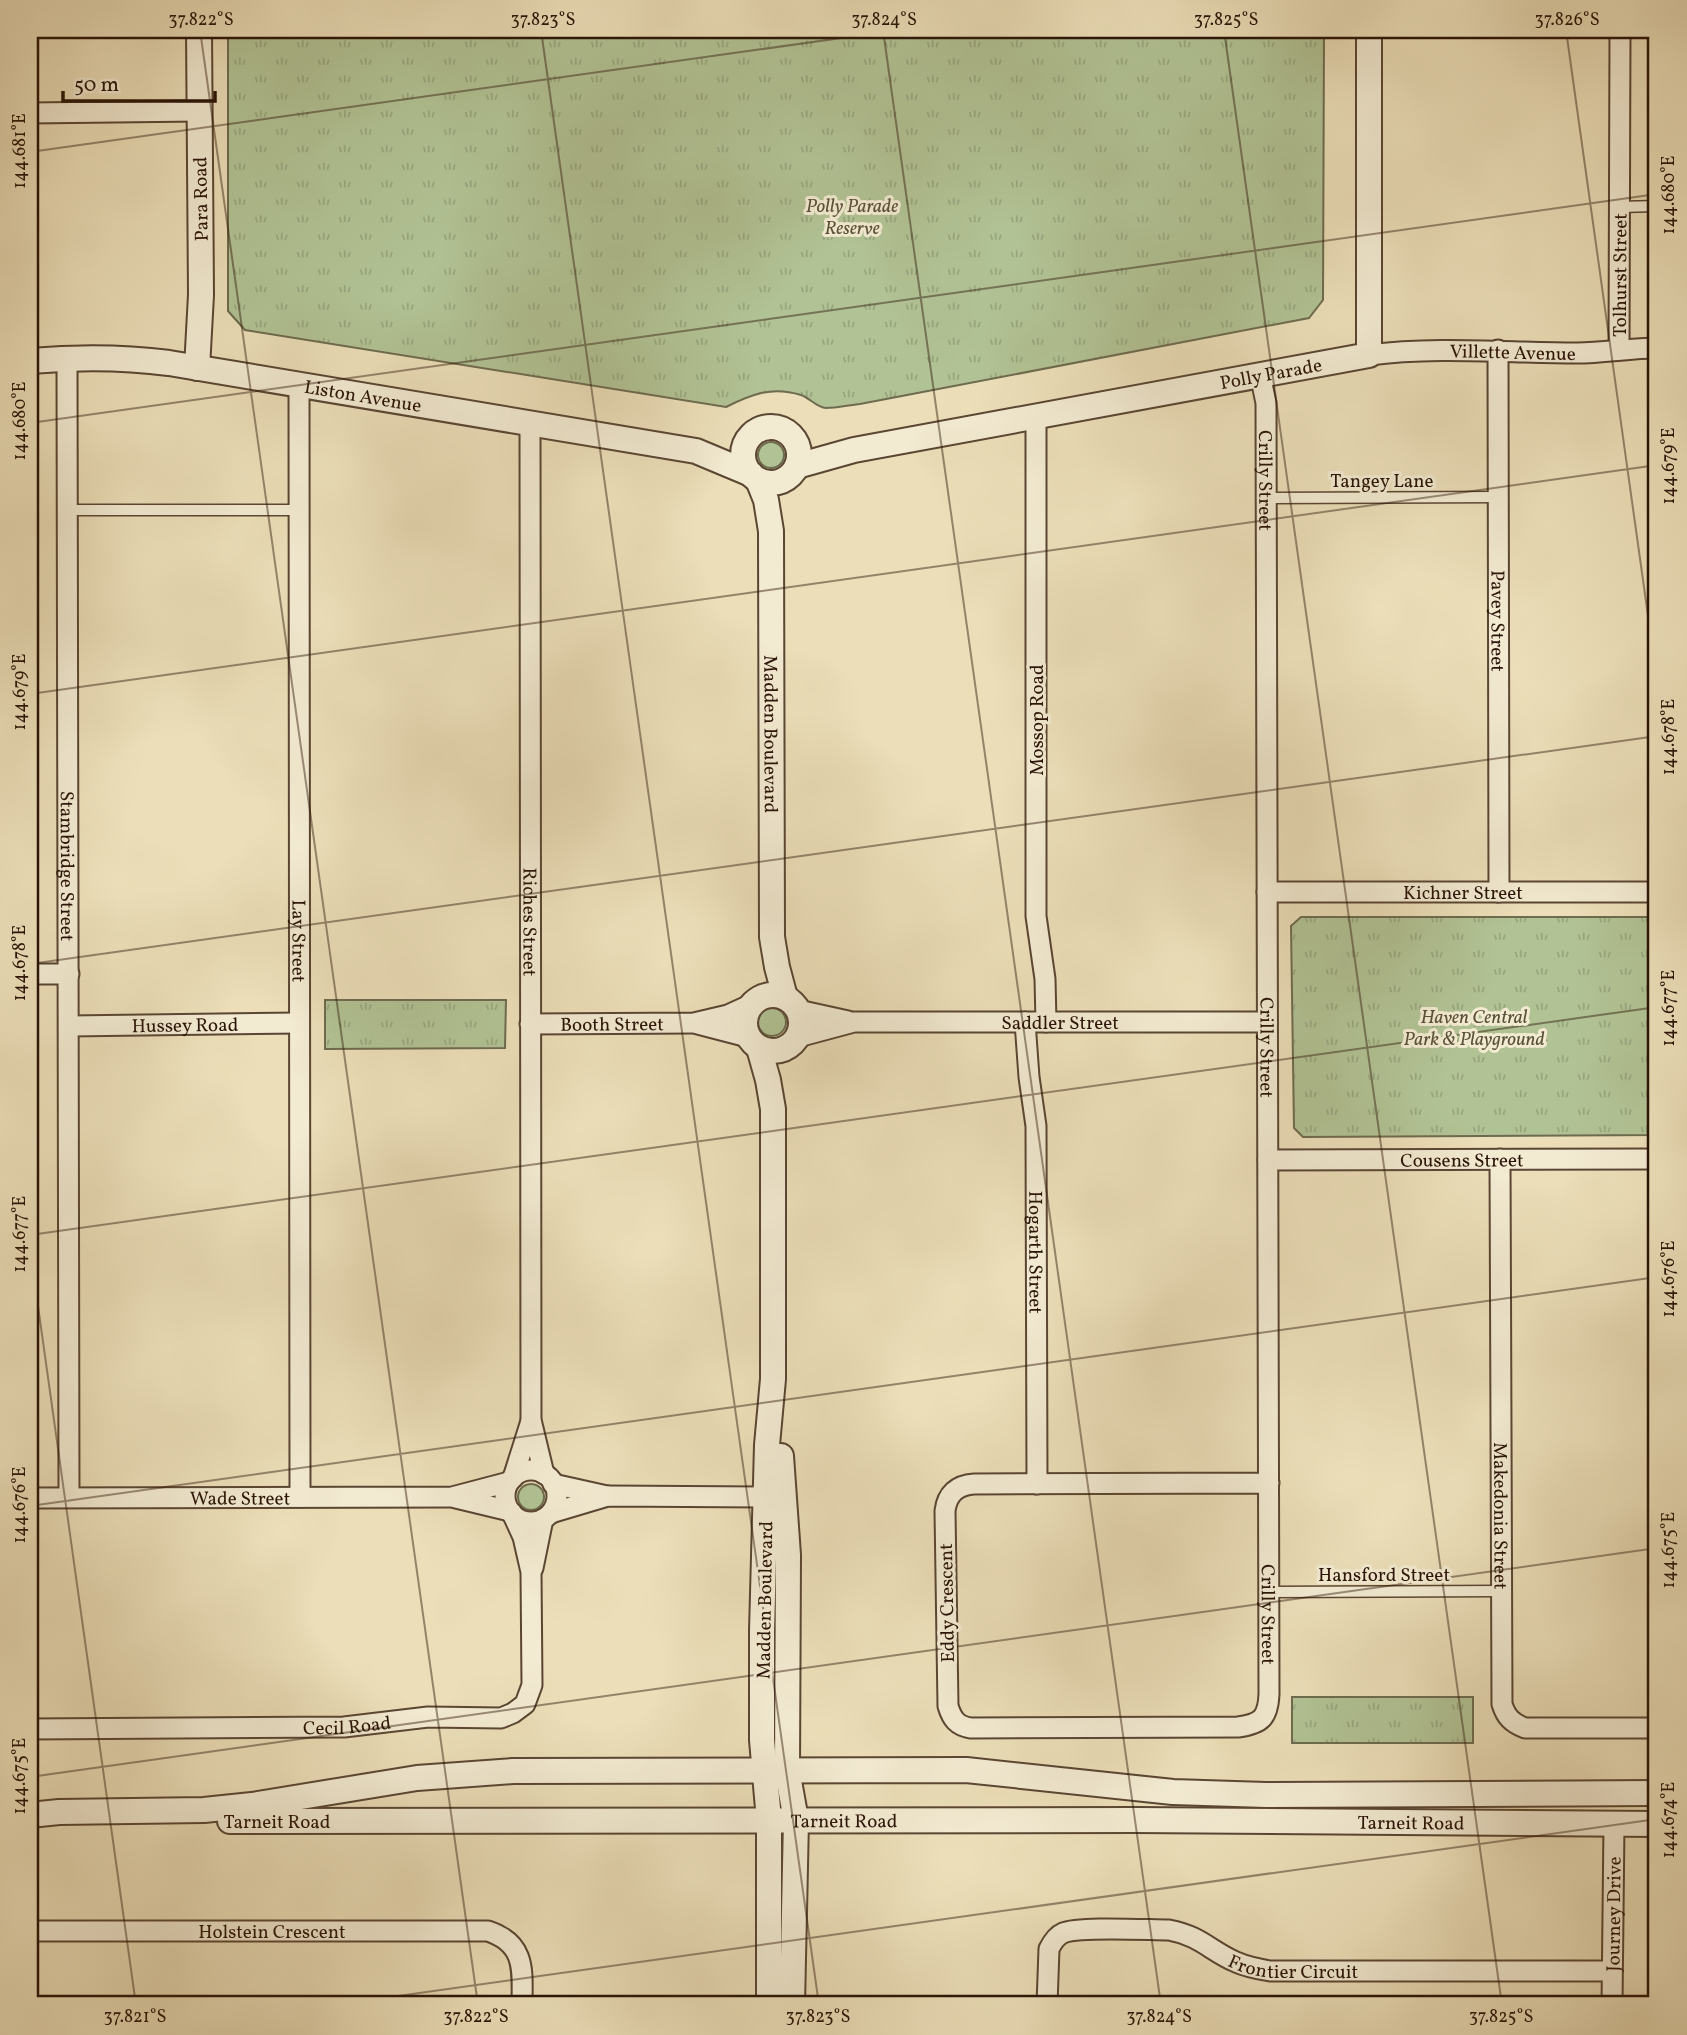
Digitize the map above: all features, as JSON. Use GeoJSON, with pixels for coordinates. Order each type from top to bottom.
{"type":"FeatureCollection","features":[{"type":"Feature","properties":{"kind":"street","name":"Para Road"},"geometry":{"type":"LineString","coordinates":[[197,368],[201,295],[199,30]]}},
{"type":"Feature","properties":{"kind":"street"},"geometry":{"type":"LineString","coordinates":[[1368,355],[1369,30]]}},
{"type":"Feature","properties":{"kind":"street","name":"Tolhurst Street"},"geometry":{"type":"LineString","coordinates":[[1619,350],[1620,30]]}},
{"type":"Feature","properties":{"kind":"street"},"geometry":{"type":"LineString","coordinates":[[30,113],[199,111]]}},
{"type":"Feature","properties":{"kind":"street","name":"Villette Avenue"},"geometry":{"type":"LineString","coordinates":[[1368,355],[1498,350],[1577,353],[1657,348]]}},
{"type":"Feature","properties":{"kind":"street","name":"Pavey Street"},"geometry":{"type":"LineString","coordinates":[[1498,350],[1499,892]]}},
{"type":"Feature","properties":{"kind":"street","name":"Polly Parade"},"geometry":{"type":"LineString","coordinates":[[791,473],[854,450],[1368,355]]}},
{"type":"Feature","properties":{"kind":"street","name":"Liston Avenue"},"geometry":{"type":"LineString","coordinates":[[30,361],[67,358],[149,361],[197,368],[696,451],[754,477]]}},
{"type":"Feature","properties":{"kind":"street","name":"Stambridge Street"},"geometry":{"type":"LineString","coordinates":[[67,358],[69,1497]]}},
{"type":"Feature","properties":{"kind":"street","name":"Crilly Street"},"geometry":{"type":"LineString","coordinates":[[1259,374],[1266,403],[1268,1021],[1269,1705],[1263,1719]]}},
{"type":"Feature","properties":{"kind":"street","name":"Lay Street"},"geometry":{"type":"LineString","coordinates":[[299,386],[300,1497]]}},
{"type":"Feature","properties":{"kind":"street","name":"Mossop Road"},"geometry":{"type":"LineString","coordinates":[[1036,417],[1036,916],[1045,979],[1046,1022]]}},
{"type":"Feature","properties":{"kind":"street","name":"Riches Street"},"geometry":{"type":"LineString","coordinates":[[530,423],[531,1420],[549,1479]]}},
{"type":"Feature","properties":{"kind":"street"},"geometry":{"type":"LineString","coordinates":[[772,427],[789,433],[798,449],[791,473],[776,482],[767,483],[754,477],[745,467],[743,457],[748,439],[763,428],[772,427]]}},
{"type":"Feature","properties":{"kind":"street","name":"Polly Parade"},"geometry":{"type":"LineString","coordinates":[[789,433],[823,446],[854,450]]}},
{"type":"Feature","properties":{"kind":"street","name":"Liston Avenue"},"geometry":{"type":"LineString","coordinates":[[696,451],[727,447],[748,439]]}},
{"type":"Feature","properties":{"kind":"street","name":"Madden Boulevard"},"geometry":{"type":"LineString","coordinates":[[771,531],[791,473]]}},
{"type":"Feature","properties":{"kind":"street","name":"Madden Boulevard"},"geometry":{"type":"LineString","coordinates":[[754,477],[766,500],[771,531],[772,937],[769,961],[754,1002]]}},
{"type":"Feature","properties":{"kind":"street","name":"Kichner Street"},"geometry":{"type":"LineString","coordinates":[[1267,892],[1657,892]]}},
{"type":"Feature","properties":{"kind":"street","name":"Madden Boulevard"},"geometry":{"type":"LineString","coordinates":[[772,937],[777,967],[791,1003]]}},
{"type":"Feature","properties":{"kind":"street"},"geometry":{"type":"LineString","coordinates":[[30,974],[69,974]]}},
{"type":"Feature","properties":{"kind":"street"},"geometry":{"type":"LineString","coordinates":[[766,995],[776,995],[791,1003],[801,1018],[801,1028],[792,1043],[768,1051],[753,1043],[744,1021],[754,1002],[766,995]]}},
{"type":"Feature","properties":{"kind":"street","name":"Booth Street"},"geometry":{"type":"LineString","coordinates":[[530,1024],[694,1023],[728,1015],[754,1002]]}},
{"type":"Feature","properties":{"kind":"street","name":"Saddler Street"},"geometry":{"type":"LineString","coordinates":[[791,1003],[854,1023]]}},
{"type":"Feature","properties":{"kind":"street","name":"Saddler Street"},"geometry":{"type":"LineString","coordinates":[[792,1043],[854,1023],[1268,1021]]}},
{"type":"Feature","properties":{"kind":"street","name":"Hogarth Street"},"geometry":{"type":"LineString","coordinates":[[1025,1022],[1036,1126],[1037,1484]]}},
{"type":"Feature","properties":{"kind":"street","name":"Hussey Road"},"geometry":{"type":"LineString","coordinates":[[69,1026],[299,1023]]}},
{"type":"Feature","properties":{"kind":"street","name":"Booth Street"},"geometry":{"type":"LineString","coordinates":[[694,1023],[753,1043]]}},
{"type":"Feature","properties":{"kind":"street","name":"Madden Boulevard"},"geometry":{"type":"LineString","coordinates":[[753,1043],[768,1080],[773,1109],[773,1379],[781,1445],[762,1631],[776,1770],[769,1820],[769,2005]]}},
{"type":"Feature","properties":{"kind":"street","name":"Madden Boulevard"},"geometry":{"type":"LineString","coordinates":[[773,1109],[792,1043]]}},
{"type":"Feature","properties":{"kind":"street","name":"Cousens Street"},"geometry":{"type":"LineString","coordinates":[[1268,1160],[1657,1158]]}},
{"type":"Feature","properties":{"kind":"street","name":"Makedonia Street"},"geometry":{"type":"LineString","coordinates":[[1500,1159],[1501,1693],[1506,1714],[1517,1725],[1535,1728],[1657,1728]]}},
{"type":"Feature","properties":{"kind":"street","name":"Riches Street"},"geometry":{"type":"LineString","coordinates":[[511,1480],[531,1420]]}},
{"type":"Feature","properties":{"kind":"street"},"geometry":{"type":"LineString","coordinates":[[608,1496],[526,1522],[511,1512],[505,1497],[511,1480],[527,1471],[608,1496],[775,1497]]}},
{"type":"Feature","properties":{"kind":"street"},"geometry":{"type":"LineString","coordinates":[[547,1516],[557,1499],[549,1479]]}},
{"type":"Feature","properties":{"kind":"street","name":"Wade Street"},"geometry":{"type":"LineString","coordinates":[[452,1497],[511,1480]]}},
{"type":"Feature","properties":{"kind":"street","name":"Eddy Crescent"},"geometry":{"type":"LineString","coordinates":[[1263,1719],[1249,1726],[1225,1727],[971,1728],[956,1723],[948,1706],[945,1511],[947,1499],[957,1488],[968,1484],[1269,1483]]}},
{"type":"Feature","properties":{"kind":"street","name":"Wade Street"},"geometry":{"type":"LineString","coordinates":[[30,1498],[452,1497],[511,1512]]}},
{"type":"Feature","properties":{"kind":"street","name":"Cecil Road"},"geometry":{"type":"LineString","coordinates":[[30,1729],[344,1727],[428,1717],[507,1716],[525,1704],[531,1685],[531,1573],[523,1537],[511,1512]]}},
{"type":"Feature","properties":{"kind":"street","name":"Cecil Road"},"geometry":{"type":"LineString","coordinates":[[531,1573],[547,1516]]}},
{"type":"Feature","properties":{"kind":"street"},"geometry":{"type":"LineString","coordinates":[[776,1770],[796,1820],[792,2005]]}},
{"type":"Feature","properties":{"kind":"street"},"geometry":{"type":"LineString","coordinates":[[30,1815],[59,1812],[204,1810],[479,1772],[966,1770],[1172,1792],[1266,1795],[1655,1793]]}},
{"type":"Feature","properties":{"kind":"street"},"geometry":{"type":"LineString","coordinates":[[1614,1824],[1618,1809],[1626,1802],[1655,1793]]}},
{"type":"Feature","properties":{"kind":"street"},"geometry":{"type":"LineString","coordinates":[[1362,1794],[1458,1804],[1596,1802],[1607,1807],[1614,1824]]}},
{"type":"Feature","properties":{"kind":"street","name":"Tarneit Road"},"geometry":{"type":"LineString","coordinates":[[30,1820],[1189,1820],[1657,1824]]}},
{"type":"Feature","properties":{"kind":"street","name":"Journey Drive"},"geometry":{"type":"LineString","coordinates":[[1612,2005],[1614,1824]]}},
{"type":"Feature","properties":{"kind":"street","name":"Frontier Circuit"},"geometry":{"type":"LineString","coordinates":[[1047,2005],[1049,1950],[1052,1942],[1064,1932],[1080,1930],[1169,1930],[1197,1938],[1236,1962],[1270,1971],[1612,1971]]}},
{"type":"Feature","properties":{"kind":"street","name":"Holstein Crescent"},"geometry":{"type":"LineString","coordinates":[[30,1931],[488,1931],[501,1936],[516,1951],[522,1965],[522,2005]]}},
{"type":"Feature","properties":{"kind":"lane"},"geometry":{"type":"LineString","coordinates":[[1619,207],[1657,206]]}},
{"type":"Feature","properties":{"kind":"lane","name":"Tangey Lane"},"geometry":{"type":"LineString","coordinates":[[1266,498],[1499,498]]}},
{"type":"Feature","properties":{"kind":"lane"},"geometry":{"type":"LineString","coordinates":[[66,510],[298,510]]}},
{"type":"Feature","properties":{"kind":"lane","name":"Hansford Street"},"geometry":{"type":"LineString","coordinates":[[1268,1592],[1501,1591]]}},
{"type":"Feature","properties":{"kind":"green space","name":"Polly Parade Reserve"},"geometry":{"type":"Polygon","coordinates":[[[228,30],[1324,30],[1323,300],[1309,318],[860,404],[826,408],[801,395],[781,391],[754,395],[726,407],[245,330],[228,311],[228,30]]]}},
{"type":"Feature","properties":{"kind":"green space"},"geometry":{"type":"Polygon","coordinates":[[[771,442],[780,446],[784,455],[780,464],[771,468],[762,464],[758,455],[762,446],[771,442]]]}},
{"type":"Feature","properties":{"kind":"green space","name":"Haven Central Park & Playground"},"geometry":{"type":"Polygon","coordinates":[[[1301,917],[1657,917],[1657,1135],[1303,1137],[1294,1128],[1291,926],[1301,917]]]}},
{"type":"Feature","properties":{"kind":"green space"},"geometry":{"type":"Polygon","coordinates":[[[325,1000],[506,1000],[505,1048],[325,1049],[325,1000]]]}},
{"type":"Feature","properties":{"kind":"green space"},"geometry":{"type":"Polygon","coordinates":[[[772,1008],[782,1012],[786,1022],[782,1032],[772,1036],[762,1032],[758,1022],[762,1012],[772,1008]]]}},
{"type":"Feature","properties":{"kind":"green space"},"geometry":{"type":"Polygon","coordinates":[[[531,1484],[540,1488],[544,1497],[540,1506],[531,1510],[522,1506],[518,1497],[522,1488],[531,1484]]]}},
{"type":"Feature","properties":{"kind":"green space"},"geometry":{"type":"Polygon","coordinates":[[[1292,1697],[1473,1697],[1473,1743],[1292,1743],[1292,1697]]]}}]}
